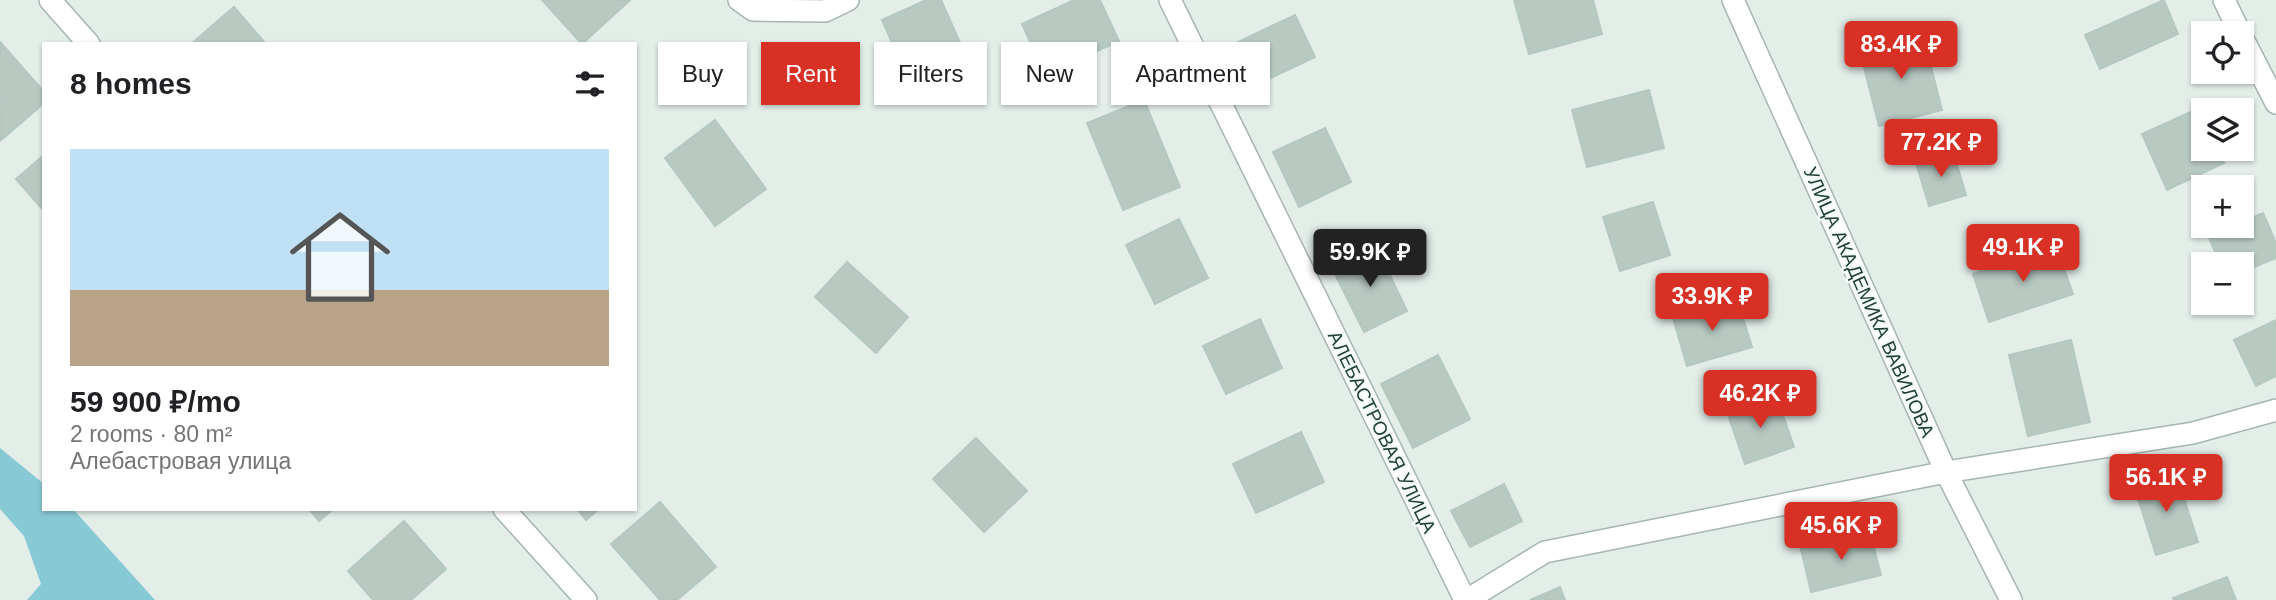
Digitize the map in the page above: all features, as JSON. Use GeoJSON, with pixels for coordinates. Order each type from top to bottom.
{"type":"FeatureCollection","features":[{"type":"Feature","properties":{"kind":"street"},"geometry":{"type":"LineString","coordinates":[[50,0],[87,42]]}},
{"type":"Feature","properties":{"kind":"street"},"geometry":{"type":"LineString","coordinates":[[739,0],[753,10],[825,11],[848,0]]}},
{"type":"Feature","properties":{"kind":"street","name":"АЛЕБАСТРОВАЯ УЛИЦА"},"geometry":{"type":"LineString","coordinates":[[1170,0],[1466,600]]}},
{"type":"Feature","properties":{"kind":"street","name":"УЛИЦА АКАДЕМИКА ВАВИЛОВА"},"geometry":{"type":"LineString","coordinates":[[1733,0],[1946,472],[2011,600]]}},
{"type":"Feature","properties":{"kind":"street"},"geometry":{"type":"LineString","coordinates":[[2224,0],[2234,21]]}},
{"type":"Feature","properties":{"kind":"street"},"geometry":{"type":"LineString","coordinates":[[2254,60],[2276,103]]}},
{"type":"Feature","properties":{"kind":"street"},"geometry":{"type":"LineString","coordinates":[[1466,600],[1545,552],[1946,472],[2193,433],[2276,410]]}},
{"type":"Feature","properties":{"kind":"street"},"geometry":{"type":"LineString","coordinates":[[507,511],[586,600]]}},
{"type":"Feature","properties":{"kind":"water"},"geometry":{"type":"Polygon","coordinates":[[[0,448],[42,482],[42,511],[75,511],[155,600],[27,600],[41,584],[24,536],[0,509],[0,448]]]}},
{"type":"Feature","properties":{"kind":"building"},"geometry":{"type":"Polygon","coordinates":[[[542,0],[630,0],[584,42],[580,42],[542,0]]]}},
{"type":"Feature","properties":{"kind":"building"},"geometry":{"type":"Polygon","coordinates":[[[926,0],[941,0],[960,42],[892,42],[882,20],[926,0]]]}},
{"type":"Feature","properties":{"kind":"building"},"geometry":{"type":"Polygon","coordinates":[[[1074,0],[1100,0],[1119,41],[1111,42],[1111,45],[1097,51],[1097,42],[1030,42],[1022,24],[1074,0]]]}},
{"type":"Feature","properties":{"kind":"building"},"geometry":{"type":"Polygon","coordinates":[[[1514,0],[1593,0],[1602,34],[1529,54],[1514,0]]]}},
{"type":"Feature","properties":{"kind":"building"},"geometry":{"type":"Polygon","coordinates":[[[2164,0],[2178,34],[2100,69],[2085,35],[2164,0]]]}},
{"type":"Feature","properties":{"kind":"building"},"geometry":{"type":"Polygon","coordinates":[[[234,7],[264,42],[193,42],[234,7]]]}},
{"type":"Feature","properties":{"kind":"building"},"geometry":{"type":"Polygon","coordinates":[[[1295,15],[1315,57],[1270,78],[1270,42],[1238,42],[1295,15]]]}},
{"type":"Feature","properties":{"kind":"building"},"geometry":{"type":"Polygon","coordinates":[[[1923,35],[1942,110],[1879,126],[1860,52],[1923,35]]]}},
{"type":"Feature","properties":{"kind":"building"},"geometry":{"type":"Polygon","coordinates":[[[0,42],[42,90],[42,105],[1,140],[0,42]]]}},
{"type":"Feature","properties":{"kind":"building"},"geometry":{"type":"Polygon","coordinates":[[[1649,90],[1664,148],[1587,167],[1572,110],[1649,90]]]}},
{"type":"Feature","properties":{"kind":"building"},"geometry":{"type":"Polygon","coordinates":[[[1132,105],[1146,105],[1180,187],[1123,210],[1087,123],[1132,105]]]}},
{"type":"Feature","properties":{"kind":"building"},"geometry":{"type":"Polygon","coordinates":[[[2191,112],[2191,161],[2224,163],[2199,175],[2191,175],[2191,179],[2167,190],[2142,134],[2191,112]]]}},
{"type":"Feature","properties":{"kind":"building"},"geometry":{"type":"Polygon","coordinates":[[[715,120],[766,189],[715,226],[665,158],[715,120]]]}},
{"type":"Feature","properties":{"kind":"building"},"geometry":{"type":"Polygon","coordinates":[[[1325,128],[1351,182],[1299,207],[1273,152],[1325,128]]]}},
{"type":"Feature","properties":{"kind":"building"},"geometry":{"type":"Polygon","coordinates":[[[1953,151],[1966,195],[1929,206],[1916,163],[1953,151]]]}},
{"type":"Feature","properties":{"kind":"building"},"geometry":{"type":"Polygon","coordinates":[[[42,157],[42,209],[16,179],[42,157]]]}},
{"type":"Feature","properties":{"kind":"building"},"geometry":{"type":"Polygon","coordinates":[[[1653,202],[1670,255],[1620,271],[1603,217],[1653,202]]]}},
{"type":"Feature","properties":{"kind":"building"},"geometry":{"type":"Polygon","coordinates":[[[2263,213],[2276,243],[2276,258],[2254,267],[2254,252],[2215,252],[2209,238],[2254,238],[2254,217],[2263,213]]]}},
{"type":"Feature","properties":{"kind":"building"},"geometry":{"type":"Polygon","coordinates":[[[1179,219],[1208,278],[1155,304],[1126,245],[1179,219]]]}},
{"type":"Feature","properties":{"kind":"building"},"geometry":{"type":"Polygon","coordinates":[[[1376,246],[1407,311],[1364,332],[1332,268],[1376,246]]]}},
{"type":"Feature","properties":{"kind":"building"},"geometry":{"type":"Polygon","coordinates":[[[2056,246],[2073,294],[1989,322],[1973,274],[2056,246]]]}},
{"type":"Feature","properties":{"kind":"building"},"geometry":{"type":"Polygon","coordinates":[[[847,262],[908,317],[876,353],[815,297],[847,262]]]}},
{"type":"Feature","properties":{"kind":"building"},"geometry":{"type":"Polygon","coordinates":[[[1737,299],[1752,347],[1687,366],[1673,318],[1737,299]]]}},
{"type":"Feature","properties":{"kind":"building"},"geometry":{"type":"Polygon","coordinates":[[[1260,319],[1282,368],[1226,394],[1203,346],[1260,319]]]}},
{"type":"Feature","properties":{"kind":"building"},"geometry":{"type":"Polygon","coordinates":[[[2276,320],[2276,376],[2256,386],[2234,340],[2276,320]]]}},
{"type":"Feature","properties":{"kind":"building"},"geometry":{"type":"Polygon","coordinates":[[[2071,340],[2090,422],[2028,436],[2009,355],[2071,340]]]}},
{"type":"Feature","properties":{"kind":"building"},"geometry":{"type":"Polygon","coordinates":[[[1438,355],[1470,419],[1413,448],[1381,384],[1438,355]]]}},
{"type":"Feature","properties":{"kind":"building"},"geometry":{"type":"Polygon","coordinates":[[[1776,395],[1794,447],[1745,464],[1727,412],[1776,395]]]}},
{"type":"Feature","properties":{"kind":"building"},"geometry":{"type":"Polygon","coordinates":[[[1301,432],[1324,482],[1256,513],[1233,464],[1301,432]]]}},
{"type":"Feature","properties":{"kind":"building"},"geometry":{"type":"Polygon","coordinates":[[[976,438],[1027,491],[984,532],[933,479],[976,438]]]}},
{"type":"Feature","properties":{"kind":"building"},"geometry":{"type":"Polygon","coordinates":[[[2176,473],[2198,542],[2156,555],[2134,486],[2176,473]]]}},
{"type":"Feature","properties":{"kind":"building"},"geometry":{"type":"Polygon","coordinates":[[[1504,484],[1522,521],[1470,547],[1451,511],[1504,484]]]}},
{"type":"Feature","properties":{"kind":"building"},"geometry":{"type":"Polygon","coordinates":[[[660,502],[716,567],[677,600],[660,600],[611,544],[660,502]]]}},
{"type":"Feature","properties":{"kind":"building"},"geometry":{"type":"Polygon","coordinates":[[[311,511],[331,511],[319,521],[311,511]]]}},
{"type":"Feature","properties":{"kind":"building"},"geometry":{"type":"Polygon","coordinates":[[[579,511],[597,511],[586,520],[579,511]]]}},
{"type":"Feature","properties":{"kind":"building"},"geometry":{"type":"Polygon","coordinates":[[[404,521],[446,569],[411,600],[373,600],[348,571],[404,521]]]}},
{"type":"Feature","properties":{"kind":"building"},"geometry":{"type":"Polygon","coordinates":[[[1870,533],[1881,575],[1811,592],[1801,549],[1870,533]]]}},
{"type":"Feature","properties":{"kind":"building"},"geometry":{"type":"Polygon","coordinates":[[[2227,577],[2236,600],[2173,598],[2227,577]]]}},
{"type":"Feature","properties":{"kind":"building"},"geometry":{"type":"Polygon","coordinates":[[[1560,587],[1565,600],[1530,600],[1560,587]]]}}]}
